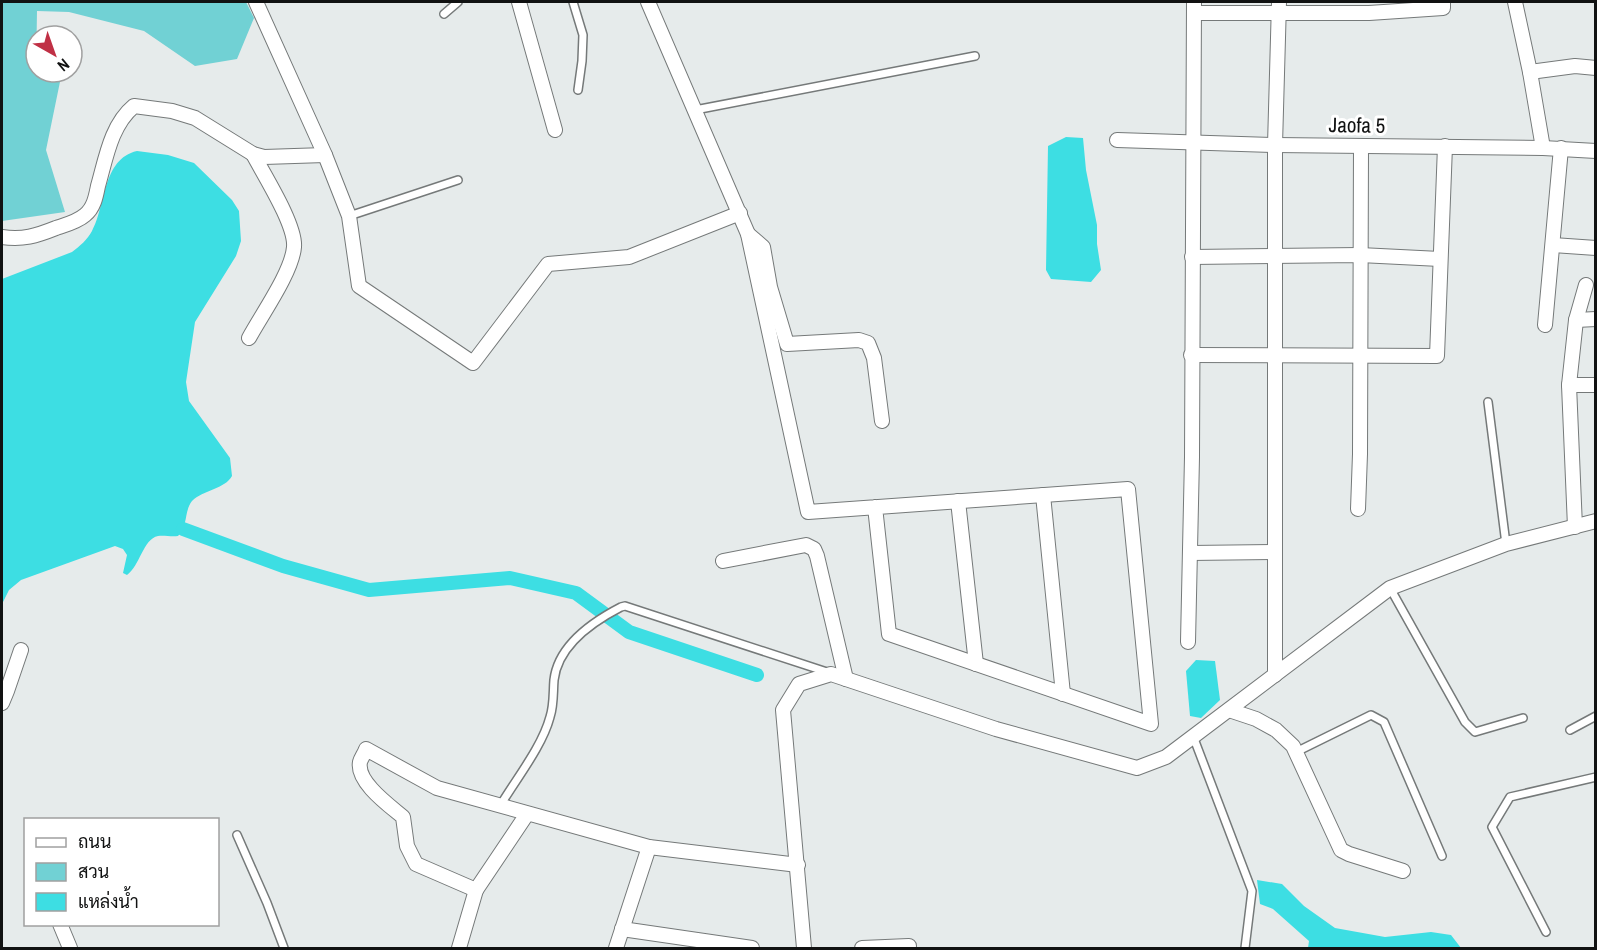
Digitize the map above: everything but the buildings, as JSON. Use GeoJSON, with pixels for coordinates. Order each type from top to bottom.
{"type":"FeatureCollection","features":[{"type":"Feature","properties":{"kind":"street"},"geometry":{"type":"LineString","coordinates":[[256,2],[325,155],[349,216],[359,286],[473,363],[549,264],[629,257],[740,213]]}},
{"type":"Feature","properties":{"kind":"street"},"geometry":{"type":"LineString","coordinates":[[519,2],[555,130]]}},
{"type":"Feature","properties":{"kind":"street"},"geometry":{"type":"LineString","coordinates":[[648,2],[748,234],[808,512],[875,507],[958,501],[1128,489],[1151,724],[889,634],[875,507]]}},
{"type":"Feature","properties":{"kind":"street"},"geometry":{"type":"LineString","coordinates":[[1188,642],[1194,7],[1443,8],[1443,2]]}},
{"type":"Feature","properties":{"kind":"street"},"geometry":{"type":"LineString","coordinates":[[1515,2],[1543,148]]}},
{"type":"Feature","properties":{"kind":"street"},"geometry":{"type":"LineString","coordinates":[[1275,675],[1275,145],[1279,8]]}},
{"type":"Feature","properties":{"kind":"street"},"geometry":{"type":"LineString","coordinates":[[1530,72],[1575,66],[1596,68]]}},
{"type":"Feature","properties":{"kind":"street"},"geometry":{"type":"LineString","coordinates":[[2,237],[19,240],[42,234],[77,220],[87,213],[94,200],[111,139],[124,114],[134,106],[172,111],[195,118],[253,154],[264,157],[325,155]]}},
{"type":"Feature","properties":{"kind":"street","name":"Jaofa 5"},"geometry":{"type":"LineString","coordinates":[[1117,140],[1275,145],[1561,148],[1596,151]]}},
{"type":"Feature","properties":{"kind":"street"},"geometry":{"type":"LineString","coordinates":[[1358,509],[1361,146]]}},
{"type":"Feature","properties":{"kind":"street"},"geometry":{"type":"LineString","coordinates":[[1191,355],[1437,356],[1445,146]]}},
{"type":"Feature","properties":{"kind":"street"},"geometry":{"type":"LineString","coordinates":[[1545,325],[1561,148]]}},
{"type":"Feature","properties":{"kind":"street"},"geometry":{"type":"LineString","coordinates":[[249,338],[291,262],[295,244],[287,218],[253,154]]}},
{"type":"Feature","properties":{"kind":"street"},"geometry":{"type":"LineString","coordinates":[[748,234],[763,247],[770,287],[787,344],[859,340],[868,344],[874,358],[882,421]]}},
{"type":"Feature","properties":{"kind":"street"},"geometry":{"type":"LineString","coordinates":[[1553,245],[1596,248]]}},
{"type":"Feature","properties":{"kind":"street"},"geometry":{"type":"LineString","coordinates":[[1192,257],[1360,255],[1440,259]]}},
{"type":"Feature","properties":{"kind":"street"},"geometry":{"type":"LineString","coordinates":[[1575,526],[1569,385],[1576,320],[1586,285]]}},
{"type":"Feature","properties":{"kind":"street"},"geometry":{"type":"LineString","coordinates":[[1576,320],[1596,320]]}},
{"type":"Feature","properties":{"kind":"street"},"geometry":{"type":"LineString","coordinates":[[1569,385],[1596,385]]}},
{"type":"Feature","properties":{"kind":"street"},"geometry":{"type":"LineString","coordinates":[[1043,495],[1063,694]]}},
{"type":"Feature","properties":{"kind":"street"},"geometry":{"type":"LineString","coordinates":[[958,501],[976,664]]}},
{"type":"Feature","properties":{"kind":"street"},"geometry":{"type":"LineString","coordinates":[[804,948],[783,710],[799,684],[831,674],[996,729],[1137,768],[1166,757],[1390,588],[1506,544],[1596,521]]}},
{"type":"Feature","properties":{"kind":"street"},"geometry":{"type":"LineString","coordinates":[[723,561],[806,545],[814,549],[846,679]]}},
{"type":"Feature","properties":{"kind":"street"},"geometry":{"type":"LineString","coordinates":[[1190,553],[1275,552]]}},
{"type":"Feature","properties":{"kind":"street"},"geometry":{"type":"LineString","coordinates":[[2,703],[21,650]]}},
{"type":"Feature","properties":{"kind":"street"},"geometry":{"type":"LineString","coordinates":[[1228,710],[1256,719],[1276,730],[1293,746],[1341,850],[1403,871]]}},
{"type":"Feature","properties":{"kind":"street"},"geometry":{"type":"LineString","coordinates":[[476,890],[416,864],[407,846],[403,817],[376,795],[362,774],[360,763],[366,749],[438,788],[649,847],[798,865]]}},
{"type":"Feature","properties":{"kind":"street"},"geometry":{"type":"LineString","coordinates":[[459,948],[476,890],[527,813]]}},
{"type":"Feature","properties":{"kind":"street"},"geometry":{"type":"LineString","coordinates":[[616,948],[649,847]]}},
{"type":"Feature","properties":{"kind":"street"},"geometry":{"type":"LineString","coordinates":[[61,926],[70,948]]}},
{"type":"Feature","properties":{"kind":"street"},"geometry":{"type":"LineString","coordinates":[[622,928],[752,948]]}},
{"type":"Feature","properties":{"kind":"street"},"geometry":{"type":"LineString","coordinates":[[862,948],[909,946]]}},
{"type":"Feature","properties":{"kind":"lane"},"geometry":{"type":"LineString","coordinates":[[444,14],[458,2]]}},
{"type":"Feature","properties":{"kind":"lane"},"geometry":{"type":"LineString","coordinates":[[573,2],[583,35],[578,90]]}},
{"type":"Feature","properties":{"kind":"lane"},"geometry":{"type":"LineString","coordinates":[[695,110],[975,56]]}},
{"type":"Feature","properties":{"kind":"lane"},"geometry":{"type":"LineString","coordinates":[[349,216],[458,180]]}},
{"type":"Feature","properties":{"kind":"lane"},"geometry":{"type":"LineString","coordinates":[[1488,402],[1506,544]]}},
{"type":"Feature","properties":{"kind":"lane"},"geometry":{"type":"LineString","coordinates":[[1390,588],[1465,722],[1474,732],[1523,718]]}},
{"type":"Feature","properties":{"kind":"lane"},"geometry":{"type":"LineString","coordinates":[[500,806],[541,739],[550,718],[554,679],[564,651],[585,631],[615,610],[625,606],[831,674]]}},
{"type":"Feature","properties":{"kind":"lane"},"geometry":{"type":"LineString","coordinates":[[1296,752],[1371,716],[1384,722],[1442,856]]}},
{"type":"Feature","properties":{"kind":"lane"},"geometry":{"type":"LineString","coordinates":[[1570,730],[1596,716]]}},
{"type":"Feature","properties":{"kind":"lane"},"geometry":{"type":"LineString","coordinates":[[1193,736],[1252,891],[1245,948]]}},
{"type":"Feature","properties":{"kind":"lane"},"geometry":{"type":"LineString","coordinates":[[1546,932],[1492,827],[1510,797],[1596,777]]}},
{"type":"Feature","properties":{"kind":"lane"},"geometry":{"type":"LineString","coordinates":[[237,835],[284,948]]}},
{"type":"Feature","properties":{"kind":"green space"},"geometry":{"type":"Polygon","coordinates":[[[2,2],[246,2],[254,18],[237,59],[195,66],[144,31],[69,12],[37,11],[37,24],[24,24],[24,84],[60,84],[46,150],[65,212],[2,221],[2,2]]]}},
{"type":"Feature","properties":{"kind":"water"},"geometry":{"type":"Polygon","coordinates":[[[1066,137],[1083,138],[1086,170],[1097,225],[1101,270],[1091,282],[1051,279],[1046,270],[1048,146],[1066,137]]]}},
{"type":"Feature","properties":{"kind":"water"},"geometry":{"type":"Polygon","coordinates":[[[137,151],[168,155],[194,163],[232,200],[239,211],[241,241],[236,256],[195,322],[186,382],[189,401],[230,458],[232,476],[224,484],[192,501],[178,536],[153,538],[127,575],[123,573],[127,555],[123,549],[115,546],[21,580],[9,590],[2,604],[2,279],[72,252],[81,245],[97,221],[111,173],[117,163],[137,151]]]}},
{"type":"Feature","properties":{"kind":"water"},"geometry":{"type":"Polygon","coordinates":[[[1196,660],[1215,661],[1220,700],[1201,718],[1190,716],[1186,671],[1196,660]]]}},
{"type":"Feature","properties":{"kind":"water"},"geometry":{"type":"Polygon","coordinates":[[[1257,880],[1282,884],[1304,906],[1335,928],[1385,937],[1431,932],[1451,935],[1461,948],[1308,948],[1309,941],[1273,909],[1260,904],[1257,880]]]}},
{"type":"Feature","properties":{"kind":"waterway"},"geometry":{"type":"LineString","coordinates":[[183,529],[283,566],[369,590],[510,578],[576,593],[629,632],[757,675]]}}]}
